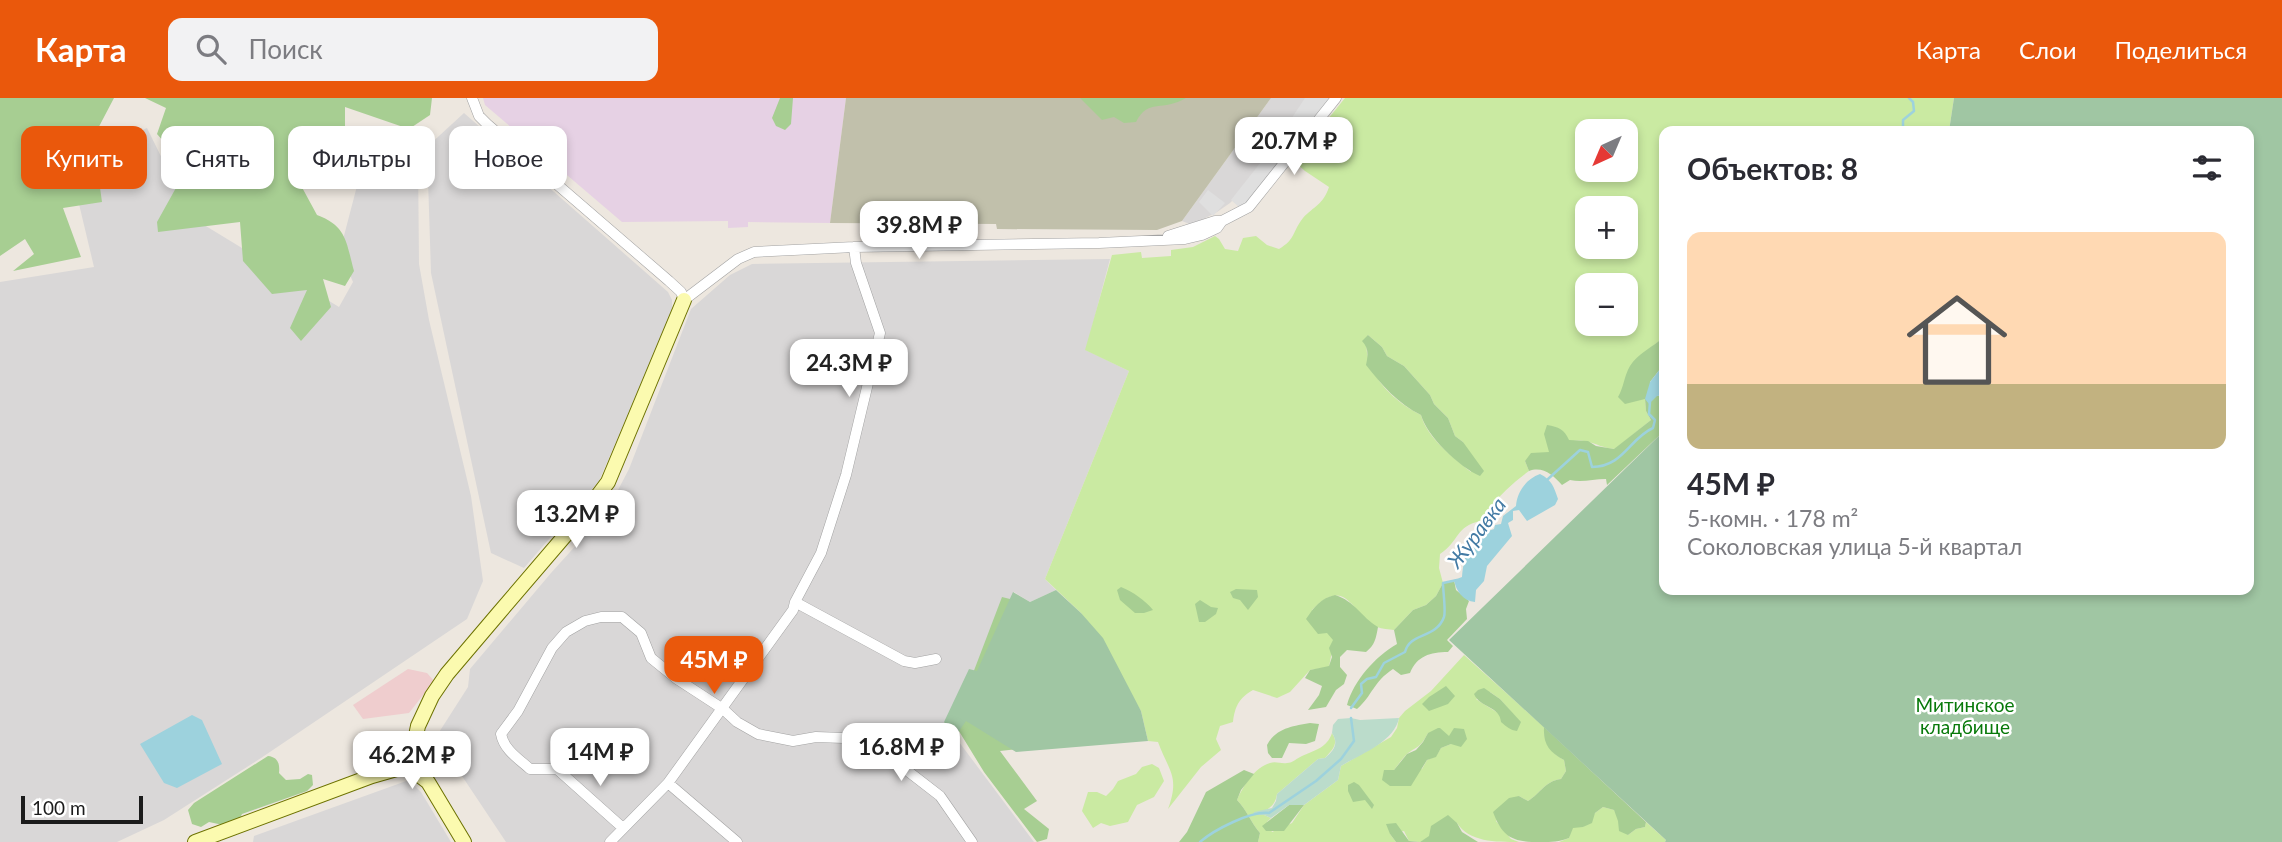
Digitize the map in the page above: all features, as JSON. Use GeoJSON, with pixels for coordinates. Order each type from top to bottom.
{"type":"FeatureCollection","features":[{"type":"Feature","properties":{"kind":"street"},"geometry":{"type":"LineString","coordinates":[[472,98],[479,116],[487,124],[675,286],[684,300]]}},
{"type":"Feature","properties":{"kind":"street"},"geometry":{"type":"LineString","coordinates":[[195,842],[382,772],[407,766],[413,754],[422,714],[439,685],[608,482],[684,300],[738,260],[754,252],[854,247],[1157,240],[1222,221],[1250,207],[1336,98]]}},
{"type":"Feature","properties":{"kind":"street"},"geometry":{"type":"LineString","coordinates":[[610,842],[668,783],[723,709],[793,610],[821,553],[846,475],[880,333],[856,262],[854,247]]}},
{"type":"Feature","properties":{"kind":"street"},"geometry":{"type":"LineString","coordinates":[[795,602],[904,662],[936,659]]}},
{"type":"Feature","properties":{"kind":"street"},"geometry":{"type":"LineString","coordinates":[[623,828],[557,769],[530,769],[502,742],[501,734],[518,711],[552,648],[566,632],[585,621],[601,617],[622,617],[641,633],[651,658],[737,722],[758,734],[793,741],[816,737],[844,738],[878,748],[940,796],[972,842]]}},
{"type":"Feature","properties":{"kind":"street"},"geometry":{"type":"LineString","coordinates":[[407,766],[428,782],[464,842]]}},
{"type":"Feature","properties":{"kind":"street"},"geometry":{"type":"LineString","coordinates":[[668,783],[737,842]]}},
{"type":"Feature","properties":{"kind":"shaded area"},"geometry":{"type":"Polygon","coordinates":[[[483,98],[846,98],[830,223],[748,222],[748,227],[728,228],[728,221],[622,222],[567,175],[567,126],[510,126],[485,105],[483,98]]]}},
{"type":"Feature","properties":{"kind":"shaded area"},"geometry":{"type":"Polygon","coordinates":[[[846,98],[1271,98],[1182,221],[1157,230],[997,229],[996,224],[830,223],[846,98]]]}},
{"type":"Feature","properties":{"kind":"shaded area"},"geometry":{"type":"Polygon","coordinates":[[[1271,98],[1314,98],[1256,177],[1230,203],[1192,225],[1182,221],[1271,98]]]}},
{"type":"Feature","properties":{"kind":"shaded area"},"geometry":{"type":"Polygon","coordinates":[[[1305,98],[1330,98],[1247,204],[1240,208],[1231,200],[1272,148],[1305,98]]]}},
{"type":"Feature","properties":{"kind":"shaded area"},"geometry":{"type":"Polygon","coordinates":[[[464,113],[479,126],[450,126],[464,113]]]}},
{"type":"Feature","properties":{"kind":"shaded area"},"geometry":{"type":"Polygon","coordinates":[[[449,127],[449,189],[551,189],[668,292],[672,300],[672,312],[599,481],[524,568],[491,553],[431,273],[428,189],[435,189],[435,140],[449,127]]]}},
{"type":"Feature","properties":{"kind":"shaded area"},"geometry":{"type":"Polygon","coordinates":[[[147,128],[161,156],[161,189],[177,189],[191,217],[339,307],[353,282],[340,251],[356,189],[418,189],[419,264],[429,320],[471,496],[483,581],[467,619],[164,820],[117,842],[0,842],[0,282],[94,267],[75,189],[147,189],[147,128]]]}},
{"type":"Feature","properties":{"kind":"shaded area"},"geometry":{"type":"Polygon","coordinates":[[[1208,190],[1225,203],[1213,216],[1199,202],[1208,190]]]}},
{"type":"Feature","properties":{"kind":"shaded area"},"geometry":{"type":"Polygon","coordinates":[[[1110,259],[1086,350],[1129,371],[1045,579],[1056,590],[1030,602],[1014,592],[977,672],[944,722],[1034,842],[506,842],[436,737],[468,687],[470,669],[607,511],[629,469],[691,309],[730,275],[752,264],[1110,259]]]}},
{"type":"Feature","properties":{"kind":"shaded area"},"geometry":{"type":"Polygon","coordinates":[[[408,669],[427,673],[434,681],[409,713],[363,719],[353,705],[408,669]]]}},
{"type":"Feature","properties":{"kind":"shaded area"},"geometry":{"type":"Polygon","coordinates":[[[1399,718],[1384,741],[1341,766],[1338,780],[1304,805],[1289,805],[1271,818],[1253,815],[1254,812],[1272,808],[1277,794],[1318,759],[1325,758],[1335,744],[1333,725],[1338,719],[1399,718]]]}},
{"type":"Feature","properties":{"kind":"shaded area"},"geometry":{"type":"Polygon","coordinates":[[[409,780],[421,792],[451,842],[253,842],[254,836],[409,780]]]}},
{"type":"Feature","properties":{"kind":"green space"},"geometry":{"type":"Polygon","coordinates":[[[0,98],[114,98],[99,126],[21,126],[21,189],[100,189],[102,202],[63,208],[81,257],[13,271],[34,254],[25,239],[0,256],[0,98]]]}},
{"type":"Feature","properties":{"kind":"green space"},"geometry":{"type":"Polygon","coordinates":[[[145,98],[432,98],[430,115],[414,126],[400,126],[345,107],[345,126],[288,126],[288,189],[303,189],[317,215],[327,219],[340,230],[347,243],[354,271],[345,286],[323,279],[331,307],[301,341],[290,328],[307,290],[272,294],[243,261],[240,222],[158,232],[157,222],[175,189],[274,189],[274,126],[161,126],[161,139],[157,134],[166,108],[145,98]]]}},
{"type":"Feature","properties":{"kind":"green space"},"geometry":{"type":"Polygon","coordinates":[[[780,98],[793,98],[791,124],[785,130],[776,126],[772,118],[780,98]]]}},
{"type":"Feature","properties":{"kind":"green space"},"geometry":{"type":"Polygon","coordinates":[[[1080,98],[1186,98],[1146,110],[1136,122],[1124,123],[1114,117],[1102,120],[1080,98]]]}},
{"type":"Feature","properties":{"kind":"green space"},"geometry":{"type":"Polygon","coordinates":[[[1345,98],[1954,98],[1950,126],[1659,126],[1659,341],[1633,364],[1623,389],[1645,399],[1646,411],[1651,420],[1615,449],[1577,440],[1525,461],[1529,471],[1502,494],[1481,521],[1466,526],[1440,554],[1439,568],[1443,583],[1436,596],[1426,605],[1413,610],[1394,630],[1379,628],[1369,622],[1342,596],[1324,600],[1312,610],[1334,640],[1329,667],[1310,670],[1290,692],[1277,698],[1253,690],[1244,696],[1237,707],[1233,722],[1220,726],[1216,739],[1221,750],[1201,767],[1168,809],[1173,789],[1172,774],[1158,742],[1148,741],[1141,711],[1081,613],[1045,579],[1129,371],[1085,350],[1112,255],[1141,252],[1142,258],[1171,256],[1171,250],[1193,247],[1215,236],[1225,249],[1238,251],[1243,238],[1256,236],[1267,245],[1279,249],[1288,242],[1303,218],[1321,202],[1329,187],[1294,161],[1345,98]],[[1368,335],[1367,348],[1373,372],[1400,402],[1421,415],[1435,439],[1471,472],[1463,442],[1455,436],[1448,418],[1404,366],[1387,356],[1382,347],[1368,335]]]}},
{"type":"Feature","properties":{"kind":"green space","name":"Митинское кладбище"},"geometry":{"type":"Polygon","coordinates":[[[1954,98],[2282,98],[2282,842],[1665,842],[1666,840],[1449,640],[1659,436],[1659,595],[2254,595],[2254,126],[1950,126],[1954,98]]]}},
{"type":"Feature","properties":{"kind":"green space"},"geometry":{"type":"Polygon","coordinates":[[[1368,335],[1382,347],[1387,356],[1404,366],[1430,395],[1434,404],[1448,418],[1455,436],[1463,442],[1484,471],[1480,476],[1463,466],[1445,450],[1430,432],[1421,415],[1398,400],[1366,365],[1366,346],[1362,341],[1368,335]]]}},
{"type":"Feature","properties":{"kind":"green space"},"geometry":{"type":"Polygon","coordinates":[[[1659,341],[1659,370],[1650,382],[1659,396],[1659,436],[1607,485],[1606,479],[1570,480],[1562,485],[1543,471],[1529,471],[1525,461],[1531,453],[1549,452],[1544,434],[1547,425],[1561,429],[1569,440],[1588,441],[1596,446],[1614,449],[1651,420],[1646,411],[1645,399],[1625,404],[1618,397],[1628,370],[1641,354],[1659,341]]]}},
{"type":"Feature","properties":{"kind":"green space"},"geometry":{"type":"Polygon","coordinates":[[[1454,580],[1456,590],[1469,601],[1467,619],[1447,640],[1453,646],[1448,652],[1425,656],[1416,663],[1410,673],[1401,675],[1393,669],[1381,679],[1357,709],[1347,705],[1366,670],[1397,644],[1394,630],[1413,610],[1426,605],[1436,596],[1443,583],[1454,580]]]}},
{"type":"Feature","properties":{"kind":"green space"},"geometry":{"type":"Polygon","coordinates":[[[1121,587],[1139,597],[1153,610],[1135,613],[1120,600],[1117,590],[1121,587]]]}},
{"type":"Feature","properties":{"kind":"green space"},"geometry":{"type":"Polygon","coordinates":[[[1236,589],[1257,590],[1258,597],[1248,610],[1240,600],[1233,598],[1230,592],[1236,589]]]}},
{"type":"Feature","properties":{"kind":"green space"},"geometry":{"type":"Polygon","coordinates":[[[1056,590],[1103,638],[1141,711],[1148,741],[1016,752],[966,721],[955,737],[944,722],[969,669],[977,671],[1013,592],[1030,602],[1056,590]]]}},
{"type":"Feature","properties":{"kind":"green space"},"geometry":{"type":"Polygon","coordinates":[[[1335,595],[1348,601],[1378,627],[1377,635],[1366,652],[1347,650],[1340,657],[1340,667],[1347,675],[1344,684],[1336,690],[1326,707],[1308,710],[1322,686],[1305,678],[1310,670],[1329,666],[1332,657],[1329,648],[1333,640],[1327,633],[1318,634],[1306,619],[1318,604],[1335,595]]]}},
{"type":"Feature","properties":{"kind":"green space"},"geometry":{"type":"Polygon","coordinates":[[[1002,597],[1035,605],[1086,741],[1000,751],[1037,801],[1024,809],[1049,829],[1047,839],[1037,842],[984,772],[954,723],[1002,597]]]}},
{"type":"Feature","properties":{"kind":"green space"},"geometry":{"type":"Polygon","coordinates":[[[1200,600],[1218,608],[1216,614],[1205,622],[1199,622],[1195,604],[1200,600]]]}},
{"type":"Feature","properties":{"kind":"green space"},"geometry":{"type":"Polygon","coordinates":[[[1464,655],[1544,727],[1549,747],[1564,760],[1566,771],[1561,779],[1547,785],[1528,801],[1519,796],[1496,821],[1511,839],[1519,842],[1492,841],[1476,837],[1468,834],[1457,823],[1420,842],[1409,841],[1404,831],[1390,834],[1396,842],[1258,842],[1260,833],[1237,800],[1246,783],[1259,768],[1272,762],[1291,762],[1324,745],[1332,733],[1334,737],[1334,746],[1325,758],[1318,759],[1277,794],[1269,808],[1254,815],[1271,818],[1267,822],[1272,832],[1292,823],[1304,805],[1338,780],[1341,766],[1391,737],[1405,711],[1431,691],[1464,655]],[[1490,692],[1476,699],[1520,722],[1500,699],[1490,692]],[[1428,733],[1420,745],[1406,755],[1394,770],[1384,771],[1422,769],[1427,760],[1436,756],[1441,748],[1451,744],[1449,737],[1428,733]]]}},
{"type":"Feature","properties":{"kind":"green space"},"geometry":{"type":"Polygon","coordinates":[[[1446,686],[1455,696],[1448,704],[1429,711],[1422,704],[1446,686]]]}},
{"type":"Feature","properties":{"kind":"green space"},"geometry":{"type":"Polygon","coordinates":[[[1484,688],[1500,699],[1521,722],[1517,731],[1501,722],[1494,710],[1477,699],[1474,694],[1484,688]]]}},
{"type":"Feature","properties":{"kind":"green space"},"geometry":{"type":"Polygon","coordinates":[[[1319,724],[1315,741],[1306,744],[1289,743],[1282,758],[1272,758],[1267,745],[1275,735],[1297,725],[1319,724]]]}},
{"type":"Feature","properties":{"kind":"green space"},"geometry":{"type":"Polygon","coordinates":[[[1544,727],[1646,822],[1645,827],[1628,835],[1619,831],[1614,810],[1603,807],[1595,813],[1592,823],[1573,828],[1569,838],[1562,840],[1524,841],[1505,833],[1493,812],[1509,798],[1519,796],[1528,801],[1547,785],[1561,779],[1566,771],[1564,760],[1554,754],[1546,743],[1544,727]]]}},
{"type":"Feature","properties":{"kind":"green space"},"geometry":{"type":"Polygon","coordinates":[[[1438,728],[1449,736],[1454,728],[1464,729],[1467,739],[1461,747],[1451,744],[1441,748],[1436,757],[1427,760],[1411,786],[1390,786],[1382,780],[1384,770],[1394,770],[1407,754],[1416,750],[1428,733],[1438,728]]]}},
{"type":"Feature","properties":{"kind":"green space"},"geometry":{"type":"Polygon","coordinates":[[[268,756],[276,759],[279,773],[286,780],[300,779],[308,774],[312,775],[313,785],[307,791],[242,814],[240,818],[223,825],[209,822],[201,827],[192,824],[188,810],[194,803],[268,756]]]}},
{"type":"Feature","properties":{"kind":"green space"},"geometry":{"type":"Polygon","coordinates":[[[1152,764],[1159,768],[1164,781],[1154,797],[1137,805],[1128,822],[1110,826],[1101,823],[1093,828],[1082,811],[1088,792],[1106,796],[1118,781],[1152,764]]]}},
{"type":"Feature","properties":{"kind":"green space"},"geometry":{"type":"Polygon","coordinates":[[[1244,770],[1254,774],[1241,790],[1237,800],[1260,833],[1258,842],[1179,842],[1187,832],[1206,792],[1244,770]]]}},
{"type":"Feature","properties":{"kind":"green space"},"geometry":{"type":"Polygon","coordinates":[[[1354,782],[1374,805],[1372,809],[1365,800],[1353,802],[1348,785],[1354,782]]]}},
{"type":"Feature","properties":{"kind":"green space"},"geometry":{"type":"Polygon","coordinates":[[[1289,805],[1304,805],[1284,831],[1266,831],[1262,826],[1289,805]]]}},
{"type":"Feature","properties":{"kind":"green space"},"geometry":{"type":"Polygon","coordinates":[[[1603,807],[1614,810],[1628,835],[1645,827],[1646,822],[1666,840],[1665,842],[1559,842],[1569,838],[1572,827],[1583,827],[1603,807]]]}},
{"type":"Feature","properties":{"kind":"green space"},"geometry":{"type":"Polygon","coordinates":[[[1448,815],[1462,832],[1478,842],[1420,842],[1429,836],[1431,826],[1448,815]]]}},
{"type":"Feature","properties":{"kind":"green space"},"geometry":{"type":"Polygon","coordinates":[[[1396,823],[1409,841],[1420,842],[1396,842],[1386,824],[1396,823]]]}},
{"type":"Feature","properties":{"kind":"water"},"geometry":{"type":"Polygon","coordinates":[[[1659,370],[1659,396],[1649,404],[1645,399],[1650,382],[1659,370]]]}},
{"type":"Feature","properties":{"kind":"water"},"geometry":{"type":"Polygon","coordinates":[[[1540,474],[1554,487],[1558,499],[1555,505],[1527,521],[1519,510],[1513,511],[1513,520],[1508,523],[1512,536],[1487,566],[1484,581],[1476,590],[1475,602],[1467,600],[1458,592],[1454,580],[1462,577],[1464,561],[1470,547],[1479,536],[1501,524],[1503,516],[1516,506],[1523,487],[1530,479],[1540,474]]]}},
{"type":"Feature","properties":{"kind":"water"},"geometry":{"type":"Polygon","coordinates":[[[192,715],[202,720],[222,764],[177,788],[164,783],[140,744],[192,715]]]}},
{"type":"Feature","properties":{"kind":"waterway","name":"Журавка"},"geometry":{"type":"LineString","coordinates":[[1903,126],[1903,120],[1914,111],[1913,102],[1909,98]]}},
{"type":"Feature","properties":{"kind":"waterway","name":"Журавка"},"geometry":{"type":"LineString","coordinates":[[1548,479],[1580,450],[1588,452],[1592,467],[1603,466],[1619,457],[1638,438],[1653,428],[1655,420],[1649,414],[1650,402]]}},
{"type":"Feature","properties":{"kind":"waterway","name":"Журавка"},"geometry":{"type":"LineString","coordinates":[[1351,708],[1362,693],[1361,684],[1376,677],[1384,663],[1405,652],[1412,641],[1440,624],[1445,614],[1443,583],[1457,580]]}},
{"type":"Feature","properties":{"kind":"waterway","name":"Журавка"},"geometry":{"type":"LineString","coordinates":[[1200,842],[1233,822],[1252,815],[1269,813],[1316,781],[1341,759],[1354,741],[1351,718]]}}]}
